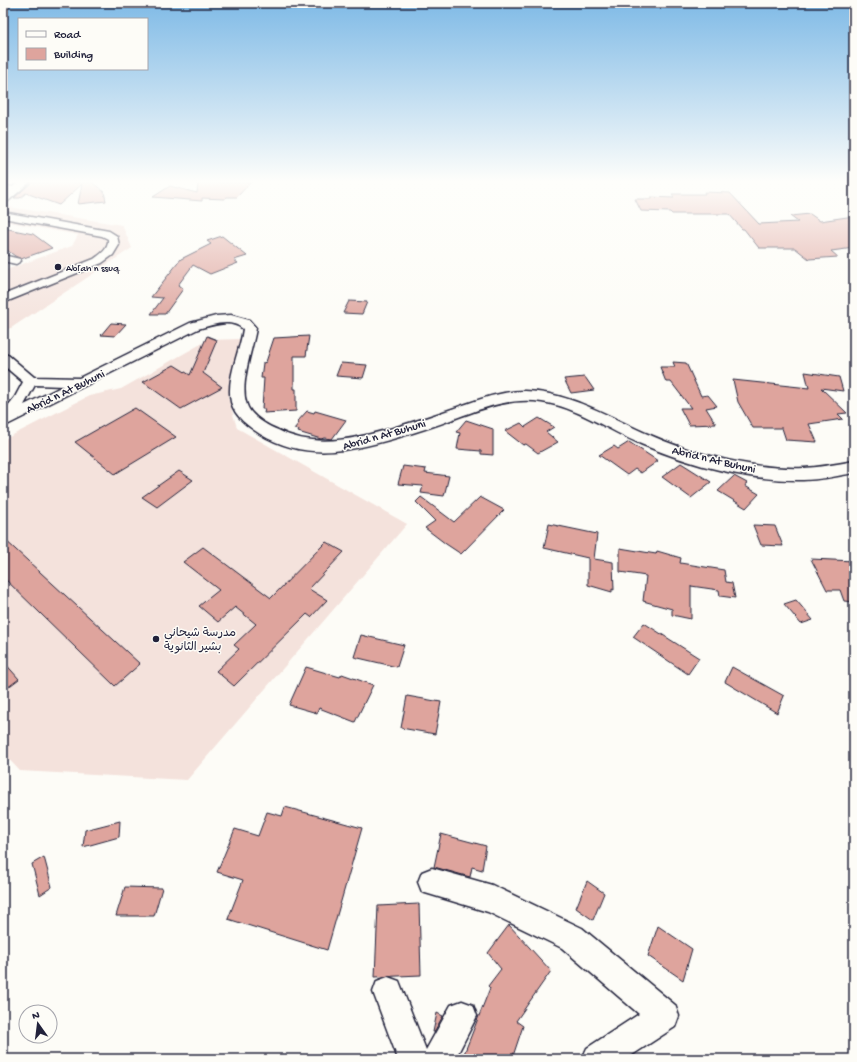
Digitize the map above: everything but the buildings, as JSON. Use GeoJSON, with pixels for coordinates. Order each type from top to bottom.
{"type":"FeatureCollection","features":[{"type":"Feature","properties":{"kind":"street"},"geometry":{"type":"LineString","coordinates":[[3,299],[98,261],[109,253],[114,245],[113,238],[105,233],[97,232]]}},
{"type":"Feature","properties":{"kind":"street"},"geometry":{"type":"LineString","coordinates":[[3,258],[16,260]]}},
{"type":"Feature","properties":{"kind":"street","name":"Abrid n At Buhuni"},"geometry":{"type":"LineString","coordinates":[[3,421],[194,326],[218,320],[236,319],[244,322],[250,328],[236,396],[240,406],[252,422],[282,438],[298,444],[316,447],[339,447],[365,442],[455,414],[498,398],[528,396],[543,397],[558,402],[603,419],[666,448],[716,462],[787,473],[809,473],[854,467]]}},
{"type":"Feature","properties":{"kind":"street"},"geometry":{"type":"LineString","coordinates":[[3,358],[30,381],[83,382]]}},
{"type":"Feature","properties":{"kind":"street"},"geometry":{"type":"LineString","coordinates":[[3,421],[22,398],[30,381]]}},
{"type":"Feature","properties":{"kind":"street"},"geometry":{"type":"LineString","coordinates":[[432,882],[492,899],[572,938],[664,1016],[598,1059]]}},
{"type":"Feature","properties":{"kind":"street"},"geometry":{"type":"LineString","coordinates":[[388,992],[414,1059]]}},
{"type":"Feature","properties":{"kind":"street"},"geometry":{"type":"LineString","coordinates":[[438,1059],[462,1016]]}},
{"type":"Feature","properties":{"kind":"shaded area","name":"Abṛah n ssuq"},"geometry":{"type":"Polygon","coordinates":[[[60,232],[125,232],[132,248],[11,328],[3,330],[3,271],[72,246],[78,235],[60,232]]]}},
{"type":"Feature","properties":{"kind":"shaded area","name":"مدرسة شيحاني بشير الثانوية"},"geometry":{"type":"Polygon","coordinates":[[[241,339],[228,397],[237,428],[407,524],[187,780],[20,771],[3,753],[3,440],[89,396],[121,389],[208,340],[241,339]]]}},
{"type":"Feature","properties":{"kind":"place","name":"Abṛah n ssuq"},"geometry":{"type":"Point","coordinates":[58,267]}},
{"type":"Feature","properties":{"kind":"place","name":"مدرسة شيحاني بشير الثانوية"},"geometry":{"type":"Point","coordinates":[156,639]}}]}
